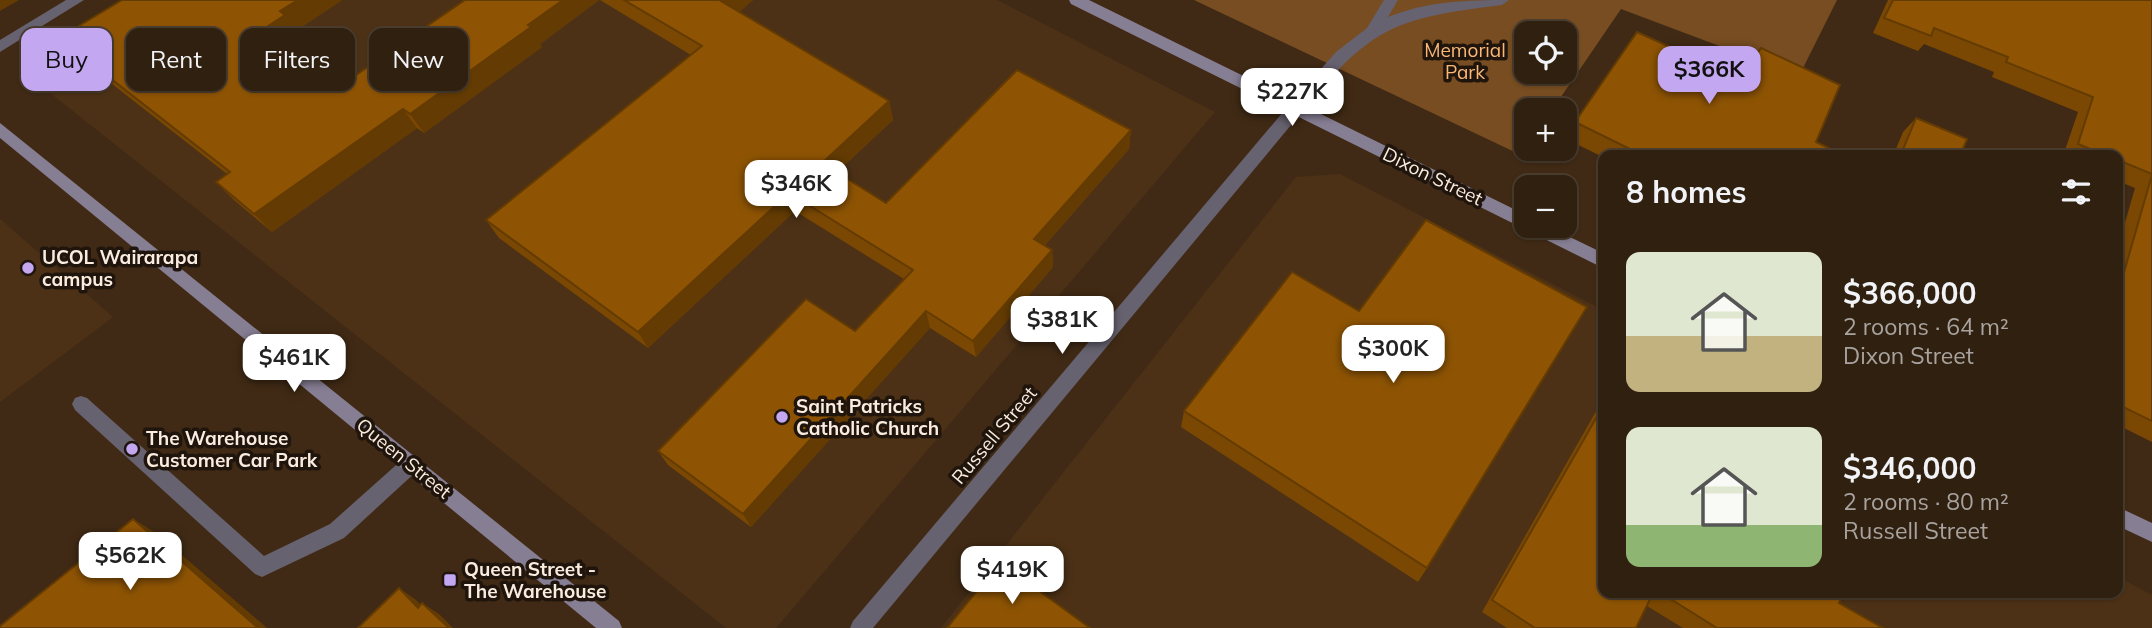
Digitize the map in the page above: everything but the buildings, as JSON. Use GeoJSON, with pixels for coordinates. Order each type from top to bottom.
{"type":"FeatureCollection","features":[{"type":"Feature","properties":{"kind":"street"},"geometry":{"type":"LineString","coordinates":[[0,47],[77,0]]}},
{"type":"Feature","properties":{"kind":"street","name":"Dixon Street"},"geometry":{"type":"LineString","coordinates":[[1078,0],[1514,217]]}},
{"type":"Feature","properties":{"kind":"street"},"geometry":{"type":"LineString","coordinates":[[1374,29],[1391,0]]}},
{"type":"Feature","properties":{"kind":"street"},"geometry":{"type":"LineString","coordinates":[[1374,29],[1393,18],[1432,8],[1502,0]]}},
{"type":"Feature","properties":{"kind":"street","name":"Russell Street"},"geometry":{"type":"LineString","coordinates":[[860,628],[1331,65],[1358,39],[1374,29]]}},
{"type":"Feature","properties":{"kind":"street","name":"Queen Street"},"geometry":{"type":"LineString","coordinates":[[0,129],[612,628]]}},
{"type":"Feature","properties":{"kind":"street"},"geometry":{"type":"LineString","coordinates":[[1556,238],[1598,259]]}},
{"type":"Feature","properties":{"kind":"street"},"geometry":{"type":"LineString","coordinates":[[81,404],[262,566],[337,531],[411,464]]}},
{"type":"Feature","properties":{"kind":"street"},"geometry":{"type":"LineString","coordinates":[[2123,518],[2152,533]]}},
{"type":"Feature","properties":{"kind":"shaded area"},"geometry":{"type":"Polygon","coordinates":[[[133,0],[997,0],[1215,112],[776,628],[726,628],[48,91],[112,91],[112,28],[88,28],[133,0]]]}},
{"type":"Feature","properties":{"kind":"shaded area"},"geometry":{"type":"Polygon","coordinates":[[[1340,174],[1598,307],[1598,598],[2123,598],[2123,580],[2152,595],[2152,628],[941,628],[1296,177],[1340,174]]]}},
{"type":"Feature","properties":{"kind":"shaded area","name":"UCOL Wairarapa campus"},"geometry":{"type":"Polygon","coordinates":[[[0,219],[113,317],[0,402],[0,219]]]}},
{"type":"Feature","properties":{"kind":"green space","name":"Memorial Park"},"geometry":{"type":"Polygon","coordinates":[[[1194,0],[1837,0],[1799,76],[1621,9],[1577,73],[1577,21],[1514,21],[1514,84],[1570,84],[1560,98],[1514,98],[1514,152],[1194,0]]]}},
{"type":"Feature","properties":{"kind":"place","name":"UCOL Wairarapa campus"},"geometry":{"type":"Point","coordinates":[28,268]}},
{"type":"Feature","properties":{"kind":"place","name":"Saint Patricks Catholic Church"},"geometry":{"type":"Point","coordinates":[782,417]}},
{"type":"Feature","properties":{"kind":"place","name":"The Warehouse Customer Car Park"},"geometry":{"type":"Point","coordinates":[132,449]}},
{"type":"Feature","properties":{"kind":"place","name":"Queen Street - The Warehouse"},"geometry":{"type":"Point","coordinates":[450,580]}}]}
